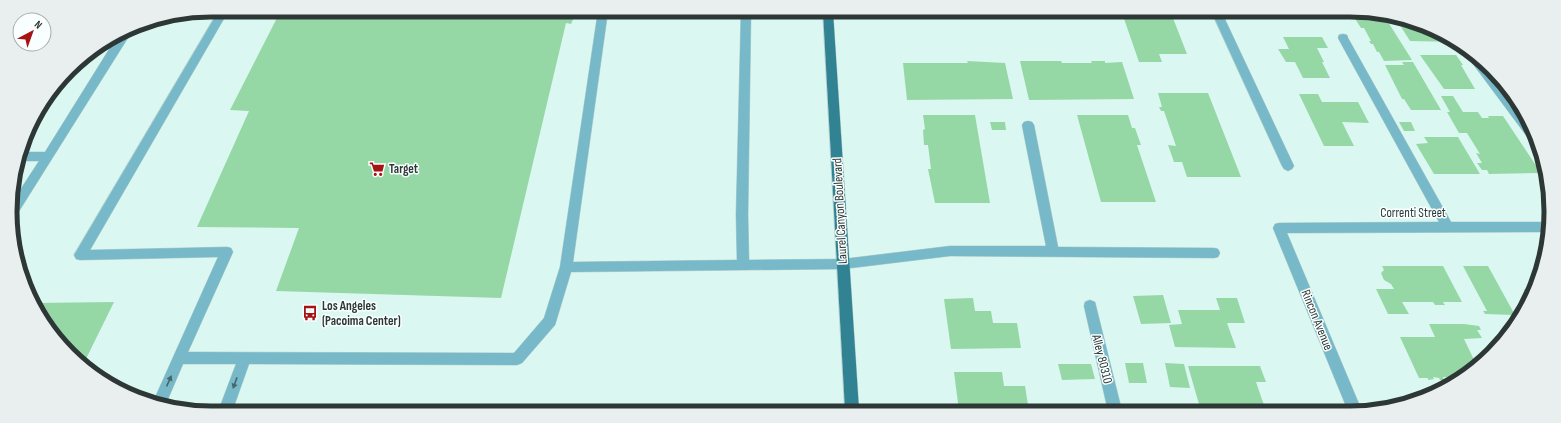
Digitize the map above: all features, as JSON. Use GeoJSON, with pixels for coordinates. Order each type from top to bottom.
{"type":"FeatureCollection","features":[{"type":"Feature","properties":{"kind":"main road","name":"Laurel Canyon Boulevard"},"geometry":{"type":"LineString","coordinates":[[828,17],[852,406]]}},
{"type":"Feature","properties":{"kind":"street"},"geometry":{"type":"LineString","coordinates":[[161,399],[227,252],[80,255],[220,17]]}},
{"type":"Feature","properties":{"kind":"street"},"geometry":{"type":"LineString","coordinates":[[179,358],[516,359],[550,321],[566,267],[602,17]]}},
{"type":"Feature","properties":{"kind":"street"},"geometry":{"type":"LineString","coordinates":[[744,265],[742,215],[746,17]]}},
{"type":"Feature","properties":{"kind":"street"},"geometry":{"type":"LineString","coordinates":[[1219,17],[1288,166]]}},
{"type":"Feature","properties":{"kind":"street"},"geometry":{"type":"LineString","coordinates":[[1343,38],[1448,228]]}},
{"type":"Feature","properties":{"kind":"street"},"geometry":{"type":"LineString","coordinates":[[17,206],[121,39]]}},
{"type":"Feature","properties":{"kind":"street"},"geometry":{"type":"LineString","coordinates":[[1486,73],[1522,122]]}},
{"type":"Feature","properties":{"kind":"street"},"geometry":{"type":"LineString","coordinates":[[1028,125],[1053,252]]}},
{"type":"Feature","properties":{"kind":"street"},"geometry":{"type":"LineString","coordinates":[[25,157],[48,156]]}},
{"type":"Feature","properties":{"kind":"street","name":"Correnti Street"},"geometry":{"type":"LineString","coordinates":[[1279,228],[1544,227]]}},
{"type":"Feature","properties":{"kind":"street","name":"Rincon Avenue"},"geometry":{"type":"LineString","coordinates":[[1279,228],[1353,406]]}},
{"type":"Feature","properties":{"kind":"street"},"geometry":{"type":"LineString","coordinates":[[566,267],[843,264],[950,251],[1214,254]]}},
{"type":"Feature","properties":{"kind":"street","name":"Alley 80310"},"geometry":{"type":"LineString","coordinates":[[1090,306],[1114,406]]}},
{"type":"Feature","properties":{"kind":"street"},"geometry":{"type":"LineString","coordinates":[[227,406],[245,358]]}},
{"type":"Feature","properties":{"kind":"building","name":"Target"},"geometry":{"type":"Polygon","coordinates":[[[277,17],[574,17],[571,24],[566,23],[501,298],[276,291],[299,228],[197,227],[249,111],[230,110],[277,17]]]}},
{"type":"Feature","properties":{"kind":"building"},"geometry":{"type":"Polygon","coordinates":[[[1123,17],[1173,17],[1187,54],[1159,54],[1162,62],[1139,62],[1123,17]]]}},
{"type":"Feature","properties":{"kind":"building"},"geometry":{"type":"Polygon","coordinates":[[[1354,17],[1387,21],[1412,60],[1384,61],[1373,44],[1369,41],[1371,41],[1364,28],[1361,28],[1354,17]]]}},
{"type":"Feature","properties":{"kind":"building"},"geometry":{"type":"Polygon","coordinates":[[[1399,24],[1412,27],[1445,42],[1410,41],[1399,24]]]}},
{"type":"Feature","properties":{"kind":"building"},"geometry":{"type":"Polygon","coordinates":[[[1283,37],[1322,37],[1328,48],[1317,48],[1330,78],[1303,78],[1295,62],[1286,62],[1278,49],[1289,49],[1283,37]]]}},
{"type":"Feature","properties":{"kind":"building"},"geometry":{"type":"Polygon","coordinates":[[[1420,55],[1456,55],[1463,65],[1461,65],[1475,89],[1444,89],[1420,55]]]}},
{"type":"Feature","properties":{"kind":"building"},"geometry":{"type":"Polygon","coordinates":[[[967,61],[1005,63],[1013,99],[907,100],[903,63],[968,63],[967,61]]]}},
{"type":"Feature","properties":{"kind":"building"},"geometry":{"type":"Polygon","coordinates":[[[1020,61],[1061,61],[1062,63],[1092,63],[1091,61],[1105,61],[1105,63],[1122,62],[1134,99],[1029,100],[1020,61]]]}},
{"type":"Feature","properties":{"kind":"building"},"geometry":{"type":"Polygon","coordinates":[[[1402,62],[1413,62],[1441,110],[1411,110],[1404,99],[1402,99],[1385,65],[1404,65],[1402,62]]]}},
{"type":"Feature","properties":{"kind":"building"},"geometry":{"type":"Polygon","coordinates":[[[1158,93],[1208,93],[1241,177],[1187,177],[1182,162],[1174,162],[1168,145],[1176,146],[1164,111],[1161,111],[1159,107],[1162,107],[1158,93]]]}},
{"type":"Feature","properties":{"kind":"building"},"geometry":{"type":"Polygon","coordinates":[[[1299,94],[1318,94],[1322,102],[1358,102],[1369,123],[1342,122],[1354,146],[1324,146],[1299,94]]]}},
{"type":"Feature","properties":{"kind":"building"},"geometry":{"type":"Polygon","coordinates":[[[1441,96],[1453,96],[1463,112],[1478,112],[1482,118],[1489,118],[1488,116],[1503,116],[1540,173],[1489,174],[1487,170],[1482,170],[1477,163],[1482,163],[1476,153],[1480,154],[1467,133],[1459,133],[1447,112],[1450,112],[1441,96]]]}},
{"type":"Feature","properties":{"kind":"building"},"geometry":{"type":"Polygon","coordinates":[[[923,115],[975,115],[990,203],[935,203],[928,169],[931,169],[928,145],[924,145],[923,130],[925,129],[923,115]]]}},
{"type":"Feature","properties":{"kind":"building"},"geometry":{"type":"Polygon","coordinates":[[[1077,115],[1128,115],[1132,128],[1135,128],[1141,145],[1137,145],[1156,202],[1101,202],[1077,115]]]}},
{"type":"Feature","properties":{"kind":"building"},"geometry":{"type":"Polygon","coordinates":[[[990,122],[1005,122],[1006,130],[992,130],[990,122]]]}},
{"type":"Feature","properties":{"kind":"building"},"geometry":{"type":"Polygon","coordinates":[[[1399,122],[1411,122],[1415,131],[1404,131],[1399,122]]]}},
{"type":"Feature","properties":{"kind":"building"},"geometry":{"type":"Polygon","coordinates":[[[1424,137],[1458,137],[1480,174],[1434,174],[1416,144],[1428,143],[1424,137]]]}},
{"type":"Feature","properties":{"kind":"building"},"geometry":{"type":"Polygon","coordinates":[[[1382,266],[1443,266],[1462,302],[1443,302],[1445,305],[1435,305],[1433,302],[1402,302],[1409,314],[1388,314],[1376,289],[1394,289],[1391,284],[1384,280],[1381,273],[1384,270],[1382,266]]]}},
{"type":"Feature","properties":{"kind":"building"},"geometry":{"type":"Polygon","coordinates":[[[1463,266],[1488,266],[1515,314],[1485,314],[1483,311],[1487,311],[1463,266]]]}},
{"type":"Feature","properties":{"kind":"building"},"geometry":{"type":"Polygon","coordinates":[[[1163,295],[1171,323],[1141,324],[1133,296],[1163,295]]]}},
{"type":"Feature","properties":{"kind":"building"},"geometry":{"type":"Polygon","coordinates":[[[973,298],[975,311],[991,311],[993,323],[1017,323],[1021,348],[951,349],[944,299],[973,298]]]}},
{"type":"Feature","properties":{"kind":"building"},"geometry":{"type":"Polygon","coordinates":[[[1216,298],[1237,298],[1245,323],[1227,323],[1236,348],[1175,347],[1169,325],[1182,324],[1178,310],[1220,310],[1216,298]]]}},
{"type":"Feature","properties":{"kind":"building"},"geometry":{"type":"Polygon","coordinates":[[[114,302],[85,360],[65,340],[40,303],[114,302]]]}},
{"type":"Feature","properties":{"kind":"building"},"geometry":{"type":"Polygon","coordinates":[[[1429,324],[1464,324],[1479,326],[1481,330],[1477,330],[1482,338],[1464,339],[1474,361],[1452,377],[1443,377],[1444,380],[1433,377],[1434,379],[1428,380],[1428,378],[1419,378],[1400,337],[1435,337],[1429,324]]]}},
{"type":"Feature","properties":{"kind":"building"},"geometry":{"type":"Polygon","coordinates":[[[1125,363],[1143,363],[1147,383],[1129,383],[1125,363]]]}},
{"type":"Feature","properties":{"kind":"building"},"geometry":{"type":"Polygon","coordinates":[[[1165,363],[1184,364],[1190,388],[1170,387],[1165,363]]]}},
{"type":"Feature","properties":{"kind":"building"},"geometry":{"type":"Polygon","coordinates":[[[1058,364],[1091,364],[1095,379],[1062,380],[1058,364]]]}},
{"type":"Feature","properties":{"kind":"building"},"geometry":{"type":"Polygon","coordinates":[[[1188,366],[1260,366],[1266,382],[1256,382],[1264,406],[1200,406],[1188,366]]]}},
{"type":"Feature","properties":{"kind":"building"},"geometry":{"type":"Polygon","coordinates":[[[954,372],[1002,372],[1004,386],[1025,386],[1028,406],[958,406],[954,372]]]}},
{"type":"Feature","properties":{"kind":"place","name":"Target"},"geometry":{"type":"Point","coordinates":[377,169]}},
{"type":"Feature","properties":{"kind":"place","name":"Los Angeles (Pacoima Center)"},"geometry":{"type":"Point","coordinates":[310,313]}}]}
